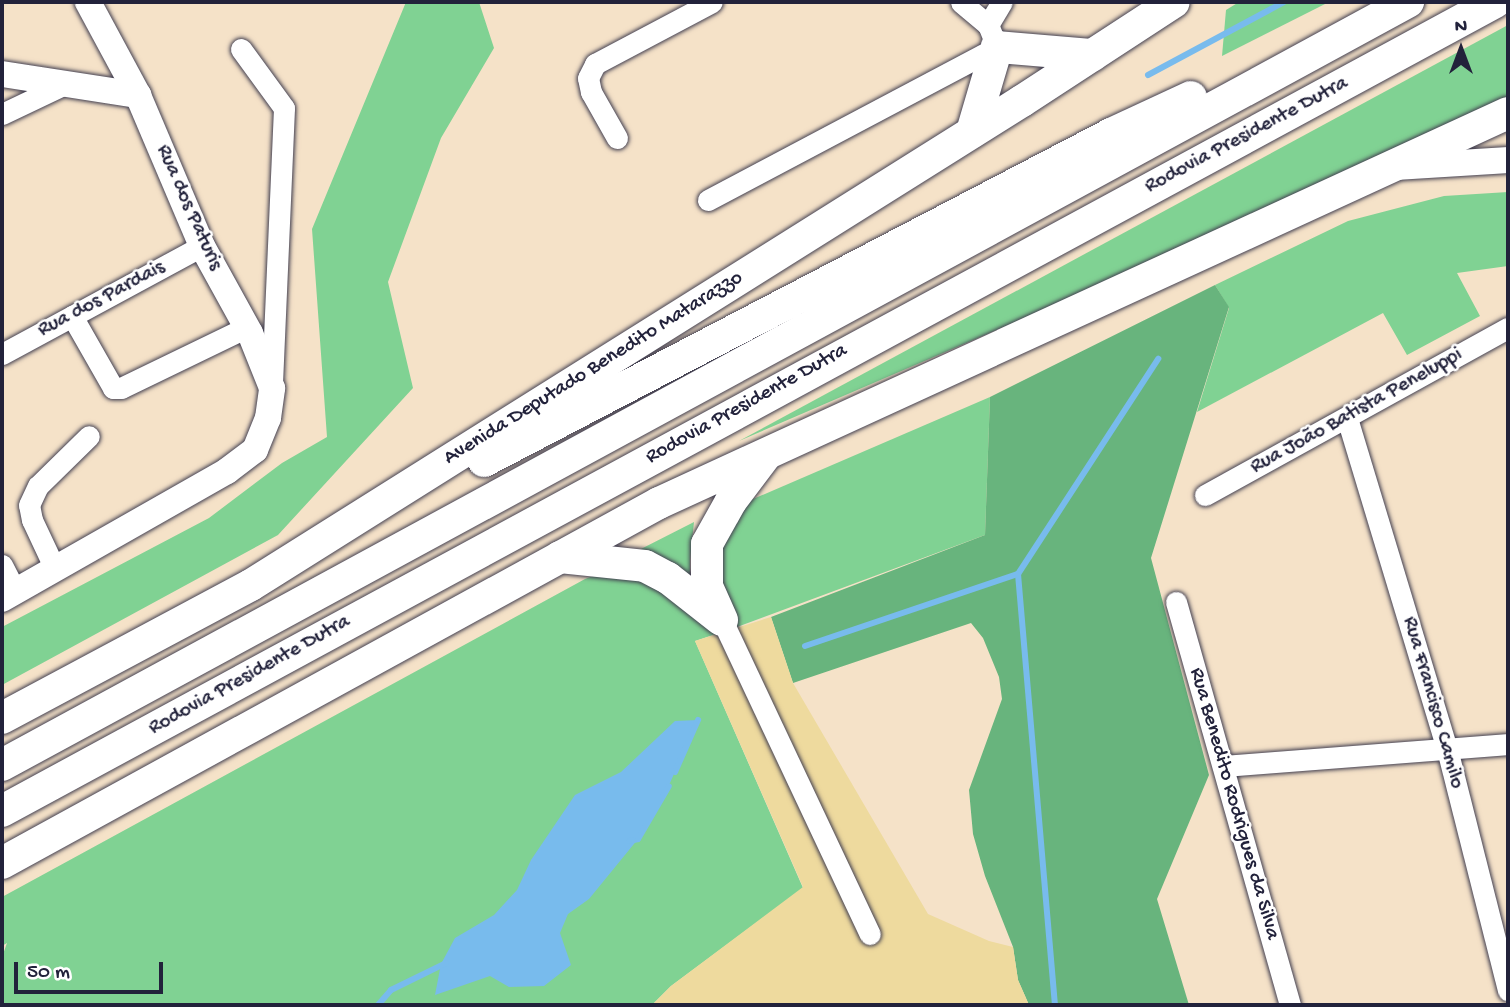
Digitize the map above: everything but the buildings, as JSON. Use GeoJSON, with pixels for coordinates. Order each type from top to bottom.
{"type":"FeatureCollection","features":[{"type":"Feature","properties":{"kind":"highway","name":"Avenida Deputado Benedito Matarazzo"},"geometry":{"type":"LineString","coordinates":[[2,718],[251,585],[1174,2]]}},
{"type":"Feature","properties":{"kind":"highway"},"geometry":{"type":"LineString","coordinates":[[251,585],[637,379],[1111,134],[1399,2]]}},
{"type":"Feature","properties":{"kind":"highway","name":"Rodovia Presidente Dutra"},"geometry":{"type":"LineString","coordinates":[[2,765],[1408,2]]}},
{"type":"Feature","properties":{"kind":"highway","name":"Rodovia Presidente Dutra"},"geometry":{"type":"LineString","coordinates":[[2,811],[1495,2]]}},
{"type":"Feature","properties":{"kind":"highway"},"geometry":{"type":"LineString","coordinates":[[972,132],[993,36],[1093,55]]}},
{"type":"Feature","properties":{"kind":"highway"},"geometry":{"type":"LineString","coordinates":[[2,863],[659,503],[1508,113]]}},
{"type":"Feature","properties":{"kind":"highway"},"geometry":{"type":"LineString","coordinates":[[727,631],[707,586],[708,544],[736,493],[768,452]]}},
{"type":"Feature","properties":{"kind":"highway"},"geometry":{"type":"LineString","coordinates":[[560,557],[645,566],[668,578],[727,631]]}},
{"type":"Feature","properties":{"kind":"main road","name":"Rua dos Paturis"},"geometry":{"type":"LineString","coordinates":[[55,569],[227,471],[255,450],[268,418],[272,388],[247,327],[202,246],[138,95],[88,2]]}},
{"type":"Feature","properties":{"kind":"main road"},"geometry":{"type":"LineString","coordinates":[[2,74],[138,95]]}},
{"type":"Feature","properties":{"kind":"main road"},"geometry":{"type":"LineString","coordinates":[[1395,167],[1508,160]]}},
{"type":"Feature","properties":{"kind":"main road"},"geometry":{"type":"LineString","coordinates":[[9,595],[55,569]]}},
{"type":"Feature","properties":{"kind":"street"},"geometry":{"type":"LineString","coordinates":[[617,138],[591,92],[587,78],[595,64],[712,2]]}},
{"type":"Feature","properties":{"kind":"street"},"geometry":{"type":"LineString","coordinates":[[961,2],[993,36]]}},
{"type":"Feature","properties":{"kind":"street"},"geometry":{"type":"LineString","coordinates":[[708,200],[993,36],[1002,2]]}},
{"type":"Feature","properties":{"kind":"street"},"geometry":{"type":"LineString","coordinates":[[241,49],[285,108],[279,292],[272,388]]}},
{"type":"Feature","properties":{"kind":"street"},"geometry":{"type":"LineString","coordinates":[[2,114],[62,85]]}},
{"type":"Feature","properties":{"kind":"street","name":"Rua dos Pardais"},"geometry":{"type":"LineString","coordinates":[[2,354],[202,246]]}},
{"type":"Feature","properties":{"kind":"street"},"geometry":{"type":"LineString","coordinates":[[72,316],[113,388],[121,388],[247,327]]}},
{"type":"Feature","properties":{"kind":"street","name":"Rua João Batista Peneluppi"},"geometry":{"type":"LineString","coordinates":[[1205,495],[1508,328]]}},
{"type":"Feature","properties":{"kind":"street","name":"Rua Francisco Camilo"},"geometry":{"type":"LineString","coordinates":[[1347,418],[1447,749],[1508,990]]}},
{"type":"Feature","properties":{"kind":"street"},"geometry":{"type":"LineString","coordinates":[[55,569],[32,520],[29,505],[38,486],[89,436]]}},
{"type":"Feature","properties":{"kind":"street"},"geometry":{"type":"LineString","coordinates":[[2,565],[9,595]]}},
{"type":"Feature","properties":{"kind":"street","name":"Rua Benedito Rodrigues da Silva"},"geometry":{"type":"LineString","coordinates":[[1176,602],[1290,1005]]}},
{"type":"Feature","properties":{"kind":"street"},"geometry":{"type":"LineString","coordinates":[[727,631],[870,934]]}},
{"type":"Feature","properties":{"kind":"street"},"geometry":{"type":"LineString","coordinates":[[1224,766],[1508,744]]}},
{"type":"Feature","properties":{"kind":"green space"},"geometry":{"type":"Polygon","coordinates":[[[406,2],[479,2],[494,48],[441,138],[388,282],[413,388],[278,535],[2,685],[2,627],[209,518],[282,463],[327,437],[312,229],[406,2]]]}},
{"type":"Feature","properties":{"kind":"green space"},"geometry":{"type":"Polygon","coordinates":[[[1239,2],[1329,2],[1222,56],[1226,10],[1239,2]]]}},
{"type":"Feature","properties":{"kind":"green space"},"geometry":{"type":"Polygon","coordinates":[[[1508,25],[1508,102],[1460,130],[739,441],[1508,25]]]}},
{"type":"Feature","properties":{"kind":"green space"},"geometry":{"type":"Polygon","coordinates":[[[1508,192],[1508,266],[1457,273],[1480,316],[1407,355],[1383,313],[1197,412],[1229,308],[1215,285],[1348,221],[1444,196],[1508,192]]]}},
{"type":"Feature","properties":{"kind":"green space"},"geometry":{"type":"Polygon","coordinates":[[[1215,285],[1229,307],[1151,558],[1209,775],[1157,899],[1189,1005],[1029,1005],[1018,980],[1013,947],[985,876],[973,834],[969,790],[1002,699],[999,677],[983,638],[971,623],[793,683],[771,617],[985,535],[990,397],[1215,285]]]}},
{"type":"Feature","properties":{"kind":"green space"},"geometry":{"type":"Polygon","coordinates":[[[990,397],[985,535],[729,630],[717,586],[718,529],[737,506],[990,397]]]}},
{"type":"Feature","properties":{"kind":"green space"},"geometry":{"type":"Polygon","coordinates":[[[694,522],[690,560],[690,590],[635,552],[694,522]]]}},
{"type":"Feature","properties":{"kind":"green space"},"geometry":{"type":"Polygon","coordinates":[[[613,568],[629,569],[725,631],[695,641],[803,888],[671,986],[652,1005],[2,1005],[2,957],[7,943],[2,946],[2,897],[585,579],[613,568]]]}},
{"type":"Feature","properties":{"kind":"sand"},"geometry":{"type":"Polygon","coordinates":[[[771,617],[793,683],[928,914],[989,941],[1013,947],[1018,980],[1029,1005],[652,1005],[671,986],[803,887],[695,641],[771,617]]]}},
{"type":"Feature","properties":{"kind":"water"},"geometry":{"type":"Polygon","coordinates":[[[698,720],[666,792],[638,839],[589,899],[568,914],[560,933],[571,965],[544,986],[509,987],[490,976],[435,995],[441,964],[455,938],[494,915],[517,890],[531,860],[575,795],[621,772],[675,721],[698,720]]]}},
{"type":"Feature","properties":{"kind":"waterway"},"geometry":{"type":"LineString","coordinates":[[1148,75],[1284,2]]}},
{"type":"Feature","properties":{"kind":"waterway"},"geometry":{"type":"LineString","coordinates":[[805,646],[1018,574],[1158,359]]}},
{"type":"Feature","properties":{"kind":"waterway"},"geometry":{"type":"LineString","coordinates":[[1018,574],[1055,1005]]}},
{"type":"Feature","properties":{"kind":"waterway"},"geometry":{"type":"LineString","coordinates":[[675,772],[698,720]]}},
{"type":"Feature","properties":{"kind":"waterway"},"geometry":{"type":"LineString","coordinates":[[630,841],[638,839],[669,786]]}},
{"type":"Feature","properties":{"kind":"waterway"},"geometry":{"type":"LineString","coordinates":[[378,1005],[391,990],[446,963]]}}]}
